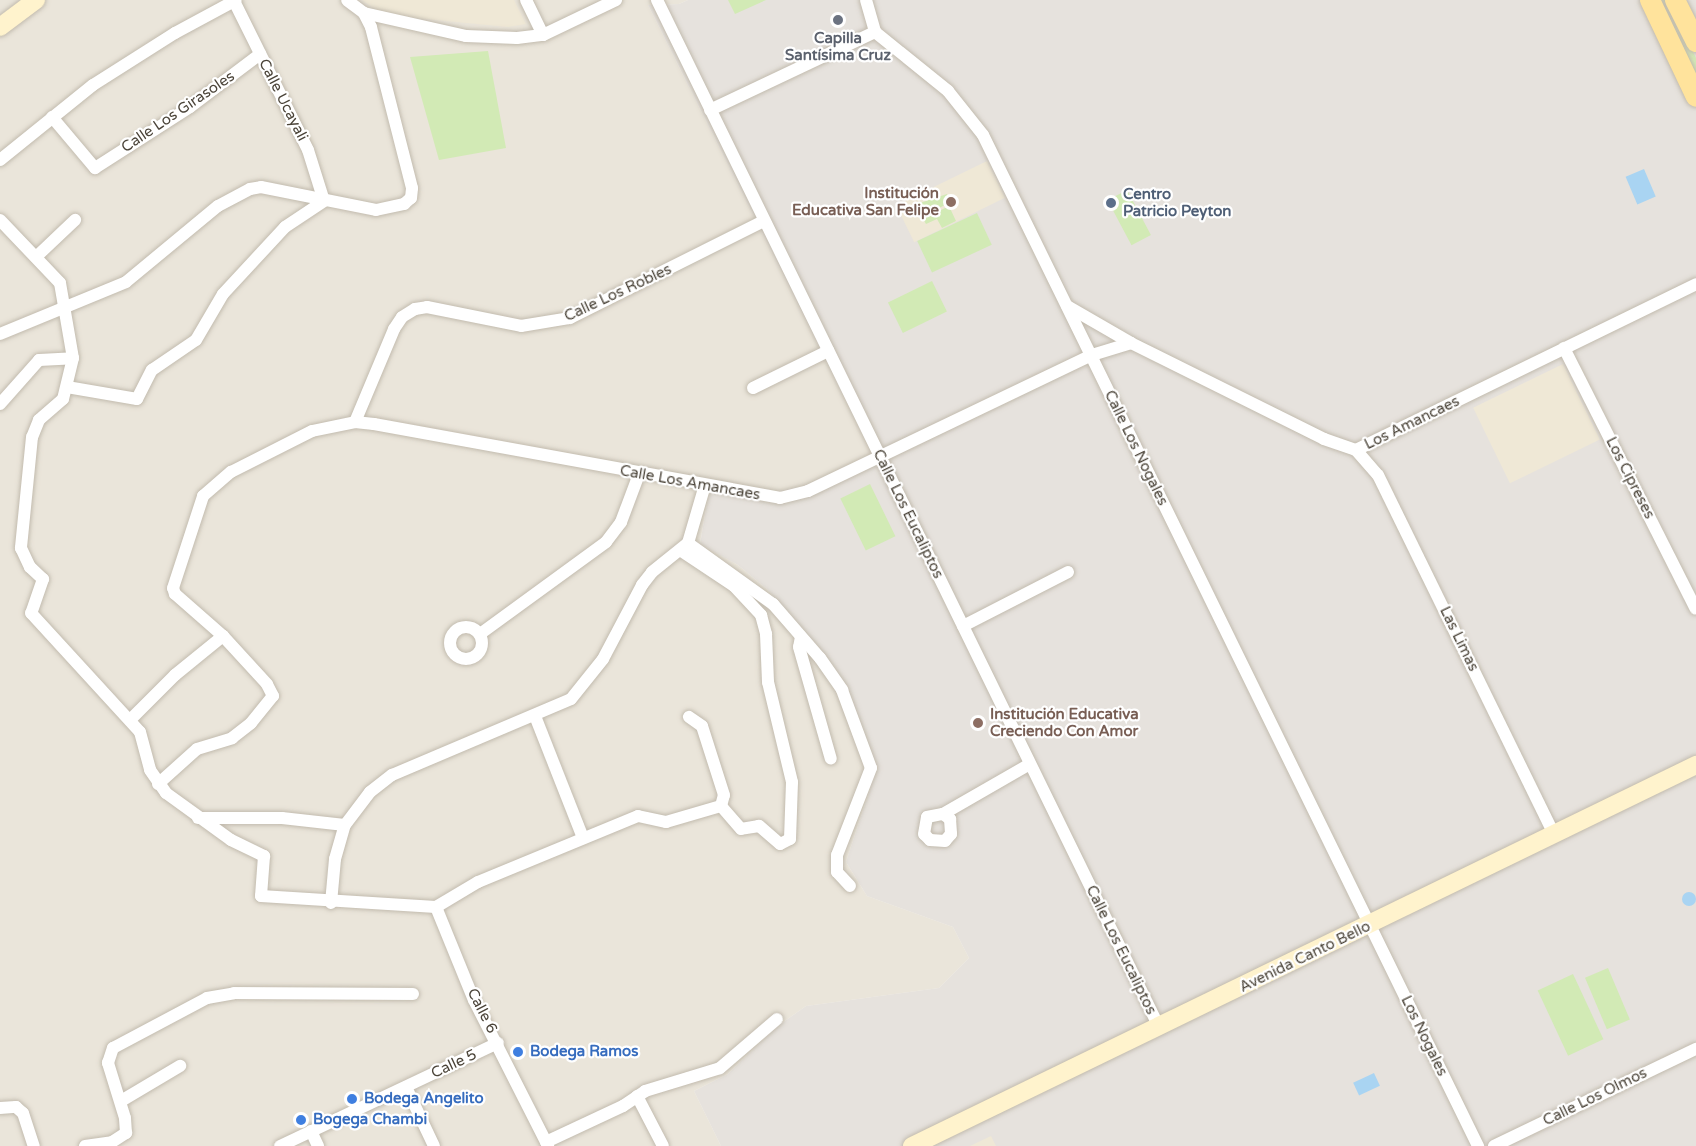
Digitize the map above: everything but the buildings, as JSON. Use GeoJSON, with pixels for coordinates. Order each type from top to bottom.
{"type":"FeatureCollection","features":[{"type":"Feature","properties":{"kind":"main road"},"geometry":{"type":"LineString","coordinates":[[1650,0],[1696,97]]}},
{"type":"Feature","properties":{"kind":"main road"},"geometry":{"type":"LineString","coordinates":[[1675,0],[1696,42]]}},
{"type":"Feature","properties":{"kind":"street"},"geometry":{"type":"LineString","coordinates":[[0,27],[36,0]]}},
{"type":"Feature","properties":{"kind":"street"},"geometry":{"type":"LineString","coordinates":[[347,0],[364,14],[466,36],[543,35],[616,0]]}},
{"type":"Feature","properties":{"kind":"street"},"geometry":{"type":"LineString","coordinates":[[526,0],[543,35]]}},
{"type":"Feature","properties":{"kind":"street","name":"Calle Los Eucaliptos"},"geometry":{"type":"LineString","coordinates":[[657,0],[1159,1027]]}},
{"type":"Feature","properties":{"kind":"street"},"geometry":{"type":"LineString","coordinates":[[710,110],[875,32],[866,0]]}},
{"type":"Feature","properties":{"kind":"street"},"geometry":{"type":"LineString","coordinates":[[0,160],[93,85],[228,2]]}},
{"type":"Feature","properties":{"kind":"street","name":"Calle Ucayali"},"geometry":{"type":"LineString","coordinates":[[228,2],[260,54],[308,150],[324,201]]}},
{"type":"Feature","properties":{"kind":"street"},"geometry":{"type":"LineString","coordinates":[[0,334],[67,309],[126,282],[218,206],[250,189],[273,189],[375,210],[404,204],[411,198],[412,188],[364,14]]}},
{"type":"Feature","properties":{"kind":"street","name":"Calle Los Nogales"},"geometry":{"type":"LineString","coordinates":[[875,32],[931,75],[968,113],[1014,195],[1368,926]]}},
{"type":"Feature","properties":{"kind":"street","name":"Calle Los Girasoles"},"geometry":{"type":"LineString","coordinates":[[52,117],[95,168],[190,107],[260,54]]}},
{"type":"Feature","properties":{"kind":"street"},"geometry":{"type":"LineString","coordinates":[[67,387],[137,399],[152,370],[195,340],[223,294],[285,227],[324,201]]}},
{"type":"Feature","properties":{"kind":"street"},"geometry":{"type":"LineString","coordinates":[[0,219],[60,283],[67,309],[73,358],[67,387],[59,404],[35,426],[32,437],[21,548],[43,584],[32,613],[140,732],[150,770],[159,784],[198,818],[231,840],[264,856],[261,896],[331,903],[436,907],[478,882],[638,816],[666,822],[721,806]]}},
{"type":"Feature","properties":{"kind":"street"},"geometry":{"type":"LineString","coordinates":[[36,257],[75,220]]}},
{"type":"Feature","properties":{"kind":"street","name":"Calle Los Robles"},"geometry":{"type":"LineString","coordinates":[[356,422],[394,329],[402,317],[415,309],[427,307],[521,326],[570,318],[764,221]]}},
{"type":"Feature","properties":{"kind":"street","name":"Los Amancaes"},"geometry":{"type":"LineString","coordinates":[[1066,305],[1131,343],[1324,439],[1356,450],[1696,284]]}},
{"type":"Feature","properties":{"kind":"street","name":"Calle Los Amancaes"},"geometry":{"type":"LineString","coordinates":[[223,636],[175,594],[173,588],[203,496],[231,472],[312,431],[356,422],[766,496],[793,496],[880,458],[1092,356],[1131,343]]}},
{"type":"Feature","properties":{"kind":"street","name":"Los Cipreses"},"geometry":{"type":"LineString","coordinates":[[1564,348],[1696,609]]}},
{"type":"Feature","properties":{"kind":"street"},"geometry":{"type":"LineString","coordinates":[[753,388],[828,351]]}},
{"type":"Feature","properties":{"kind":"street"},"geometry":{"type":"LineString","coordinates":[[0,404],[39,360],[73,358]]}},
{"type":"Feature","properties":{"kind":"street","name":"Las Limas"},"geometry":{"type":"LineString","coordinates":[[1356,450],[1378,475],[1554,834]]}},
{"type":"Feature","properties":{"kind":"street"},"geometry":{"type":"LineString","coordinates":[[480,634],[606,542],[621,522],[639,474]]}},
{"type":"Feature","properties":{"kind":"street"},"geometry":{"type":"LineString","coordinates":[[331,903],[335,859],[345,825],[370,792],[392,775],[571,699],[587,681],[642,585],[652,572],[684,547],[705,485]]}},
{"type":"Feature","properties":{"kind":"street"},"geometry":{"type":"LineString","coordinates":[[684,547],[757,590],[801,637],[842,690],[871,768],[837,855],[837,872],[850,886]]}},
{"type":"Feature","properties":{"kind":"street"},"geometry":{"type":"LineString","coordinates":[[684,547],[734,586],[760,615],[766,634],[768,682],[792,782],[790,839],[780,844],[759,826],[741,829],[721,806]]}},
{"type":"Feature","properties":{"kind":"street"},"geometry":{"type":"LineString","coordinates":[[963,626],[1068,572]]}},
{"type":"Feature","properties":{"kind":"street"},"geometry":{"type":"LineString","coordinates":[[130,720],[175,675],[223,636],[272,690],[273,696],[245,728],[232,738],[197,749],[159,784]]}},
{"type":"Feature","properties":{"kind":"street"},"geometry":{"type":"LineString","coordinates":[[801,637],[799,647],[831,759]]}},
{"type":"Feature","properties":{"kind":"street"},"geometry":{"type":"LineString","coordinates":[[535,716],[583,838]]}},
{"type":"Feature","properties":{"kind":"street"},"geometry":{"type":"LineString","coordinates":[[689,717],[702,726],[724,795],[721,806]]}},
{"type":"Feature","properties":{"kind":"street"},"geometry":{"type":"LineString","coordinates":[[943,814],[1030,764]]}},
{"type":"Feature","properties":{"kind":"street","name":"Avenida Canto Bello"},"geometry":{"type":"LineString","coordinates":[[912,1146],[1696,765]]}},
{"type":"Feature","properties":{"kind":"street"},"geometry":{"type":"LineString","coordinates":[[198,818],[282,818],[345,825]]}},
{"type":"Feature","properties":{"kind":"street","name":"Calle 6"},"geometry":{"type":"LineString","coordinates":[[436,907],[474,1000],[498,1043],[547,1144]]}},
{"type":"Feature","properties":{"kind":"street","name":"Los Nogales"},"geometry":{"type":"LineString","coordinates":[[1368,926],[1478,1146]]}},
{"type":"Feature","properties":{"kind":"street"},"geometry":{"type":"LineString","coordinates":[[85,1146],[121,1138],[126,1124],[108,1063],[113,1048],[207,998],[234,993],[413,994]]}},
{"type":"Feature","properties":{"kind":"street"},"geometry":{"type":"LineString","coordinates":[[547,1144],[637,1096],[720,1068],[777,1019]]}},
{"type":"Feature","properties":{"kind":"street","name":"Calle 5"},"geometry":{"type":"LineString","coordinates":[[280,1146],[498,1043]]}},
{"type":"Feature","properties":{"kind":"street","name":"Calle Los Olmos"},"geometry":{"type":"LineString","coordinates":[[1494,1146],[1696,1048]]}},
{"type":"Feature","properties":{"kind":"street"},"geometry":{"type":"LineString","coordinates":[[121,1101],[180,1066]]}},
{"type":"Feature","properties":{"kind":"street"},"geometry":{"type":"LineString","coordinates":[[406,1087],[434,1146]]}},
{"type":"Feature","properties":{"kind":"street"},"geometry":{"type":"LineString","coordinates":[[637,1096],[663,1146]]}},
{"type":"Feature","properties":{"kind":"street"},"geometry":{"type":"LineString","coordinates":[[0,1108],[16,1107],[23,1113],[34,1146]]}},
{"type":"Feature","properties":{"kind":"street"},"geometry":{"type":"LineString","coordinates":[[311,1131],[318,1146]]}},
{"type":"Feature","properties":{"kind":"shaded area"},"geometry":{"type":"Polygon","coordinates":[[[0,0],[688,0],[679,4],[648,5],[873,455],[808,485],[777,491],[711,481],[700,543],[738,565],[767,589],[817,648],[874,777],[846,862],[867,896],[953,927],[969,958],[939,988],[806,1006],[775,1028],[728,1074],[694,1091],[721,1146],[0,1146],[0,0]]]}},
{"type":"Feature","properties":{"kind":"shaded area"},"geometry":{"type":"Polygon","coordinates":[[[362,0],[514,0],[526,24],[508,27],[384,15],[362,0]]]}},
{"type":"Feature","properties":{"kind":"shaded area"},"geometry":{"type":"Polygon","coordinates":[[[688,0],[1696,0],[1696,1146],[721,1146],[694,1091],[728,1074],[775,1028],[806,1006],[939,988],[969,958],[953,927],[867,896],[846,862],[874,777],[817,648],[767,589],[738,565],[700,544],[711,480],[777,491],[808,485],[873,455],[648,5],[679,4],[688,0]]]}},
{"type":"Feature","properties":{"kind":"shaded area","name":"Institución Educativa San Felipe"},"geometry":{"type":"Polygon","coordinates":[[[987,161],[1005,198],[914,242],[896,205],[987,161]]]}},
{"type":"Feature","properties":{"kind":"shaded area"},"geometry":{"type":"Polygon","coordinates":[[[1563,364],[1600,439],[1510,483],[1473,408],[1563,364]]]}},
{"type":"Feature","properties":{"kind":"shaded area"},"geometry":{"type":"Polygon","coordinates":[[[991,1136],[996,1146],[970,1146],[991,1136]]]}},
{"type":"Feature","properties":{"kind":"green space"},"geometry":{"type":"Polygon","coordinates":[[[728,0],[766,0],[735,14],[728,0]]]}},
{"type":"Feature","properties":{"kind":"green space"},"geometry":{"type":"Polygon","coordinates":[[[1655,0],[1668,0],[1696,58],[1696,86],[1655,0]]]}},
{"type":"Feature","properties":{"kind":"green space"},"geometry":{"type":"Polygon","coordinates":[[[488,51],[506,148],[439,160],[410,57],[488,51]]]}},
{"type":"Feature","properties":{"kind":"green space"},"geometry":{"type":"Polygon","coordinates":[[[1127,190],[1151,235],[1132,245],[1108,200],[1127,190]]]}},
{"type":"Feature","properties":{"kind":"green space"},"geometry":{"type":"Polygon","coordinates":[[[947,194],[951,202],[923,216],[917,204],[947,194]]]}},
{"type":"Feature","properties":{"kind":"green space"},"geometry":{"type":"Polygon","coordinates":[[[949,206],[956,221],[942,228],[937,219],[926,224],[923,219],[949,206]]]}},
{"type":"Feature","properties":{"kind":"green space"},"geometry":{"type":"Polygon","coordinates":[[[977,213],[992,245],[932,273],[917,241],[977,213]]]}},
{"type":"Feature","properties":{"kind":"green space"},"geometry":{"type":"Polygon","coordinates":[[[932,281],[947,312],[903,333],[888,302],[932,281]]]}},
{"type":"Feature","properties":{"kind":"green space"},"geometry":{"type":"Polygon","coordinates":[[[870,484],[895,536],[866,551],[840,498],[870,484]]]}},
{"type":"Feature","properties":{"kind":"green space"},"geometry":{"type":"Polygon","coordinates":[[[1608,968],[1630,1020],[1607,1029],[1585,978],[1608,968]]]}},
{"type":"Feature","properties":{"kind":"green space"},"geometry":{"type":"Polygon","coordinates":[[[1573,974],[1603,1039],[1568,1056],[1538,990],[1573,974]]]}},
{"type":"Feature","properties":{"kind":"water"},"geometry":{"type":"Polygon","coordinates":[[[1644,169],[1656,197],[1637,204],[1626,177],[1644,169]]]}},
{"type":"Feature","properties":{"kind":"water"},"geometry":{"type":"Polygon","coordinates":[[[1686,892],[1692,892],[1696,899],[1692,906],[1686,906],[1682,902],[1682,896],[1686,892]]]}},
{"type":"Feature","properties":{"kind":"water"},"geometry":{"type":"Polygon","coordinates":[[[1374,1073],[1380,1086],[1359,1095],[1353,1083],[1374,1073]]]}},
{"type":"Feature","properties":{"kind":"place","name":"Capilla Santísima Cruz"},"geometry":{"type":"Point","coordinates":[838,20]}},
{"type":"Feature","properties":{"kind":"place","name":"Institución Educativa San Felipe"},"geometry":{"type":"Point","coordinates":[951,202]}},
{"type":"Feature","properties":{"kind":"place","name":"Centro Patricio Peyton"},"geometry":{"type":"Point","coordinates":[1111,203]}},
{"type":"Feature","properties":{"kind":"place","name":"Institución Educativa Creciendo Con Amor"},"geometry":{"type":"Point","coordinates":[978,723]}},
{"type":"Feature","properties":{"kind":"place","name":"Bodega Ramos"},"geometry":{"type":"Point","coordinates":[518,1052]}},
{"type":"Feature","properties":{"kind":"place","name":"Bodega Angelito"},"geometry":{"type":"Point","coordinates":[352,1099]}},
{"type":"Feature","properties":{"kind":"place","name":"Bogega Chambi"},"geometry":{"type":"Point","coordinates":[301,1120]}}]}
